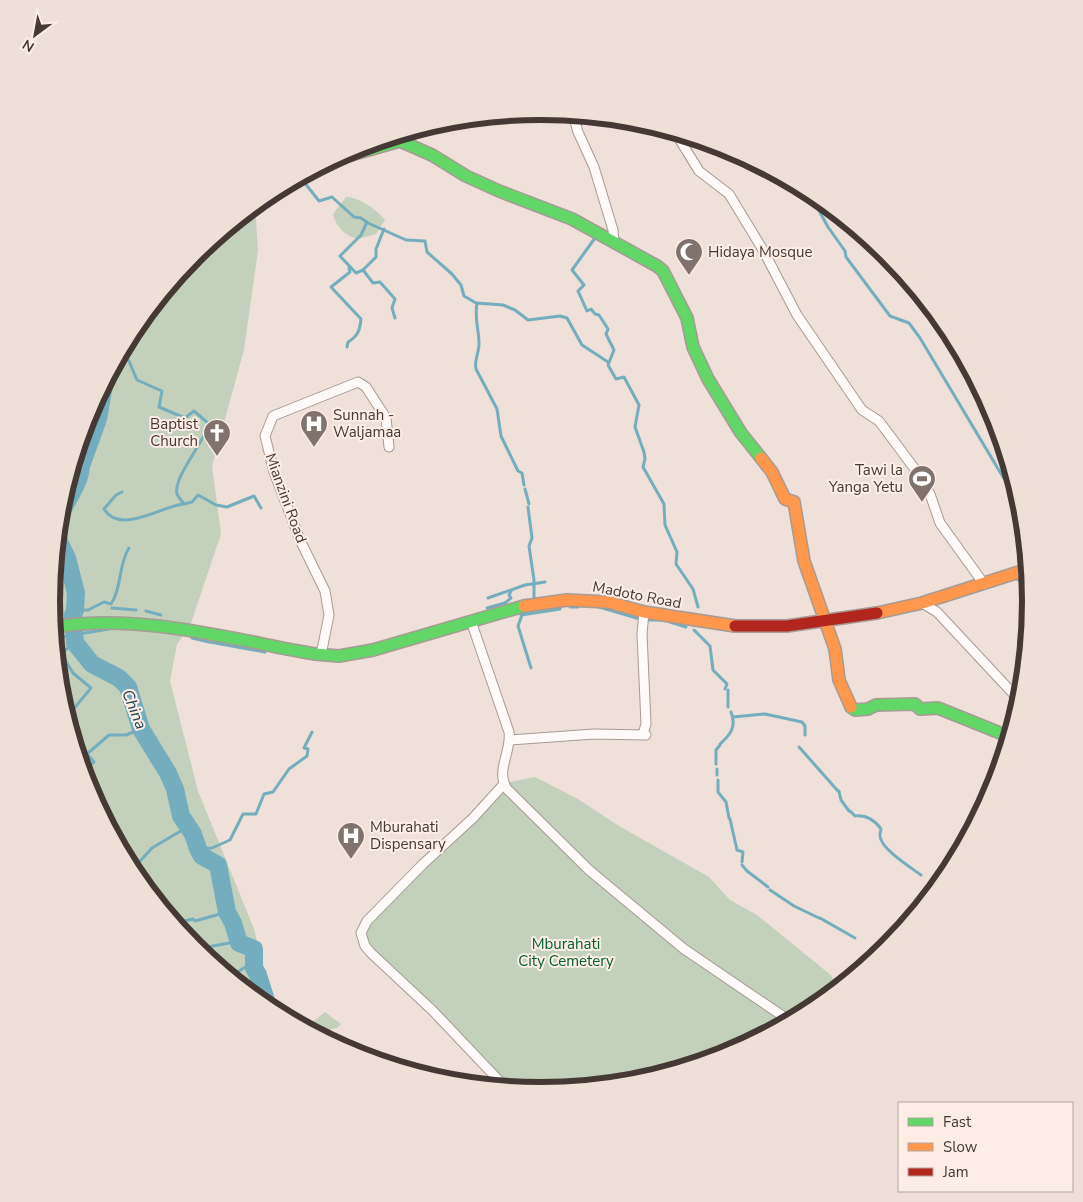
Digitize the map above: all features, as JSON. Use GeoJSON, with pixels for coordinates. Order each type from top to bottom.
{"type":"FeatureCollection","features":[{"type":"Feature","properties":{"kind":"street"},"geometry":{"type":"LineString","coordinates":[[575,121],[594,167],[614,242]]}},
{"type":"Feature","properties":{"kind":"street"},"geometry":{"type":"LineString","coordinates":[[406,139],[466,176],[572,219],[663,271],[686,318],[691,340],[708,379],[741,433],[772,472],[785,499],[794,502],[803,559],[835,649],[839,680],[850,706],[855,710],[868,710],[876,705],[915,704],[920,709],[938,708],[1004,735]]}},
{"type":"Feature","properties":{"kind":"street"},"geometry":{"type":"LineString","coordinates":[[680,140],[699,171],[729,194],[763,250],[797,315],[862,410],[879,421],[917,472],[930,494],[940,523],[984,584]]}},
{"type":"Feature","properties":{"kind":"street","name":"Mianzini Road"},"geometry":{"type":"LineString","coordinates":[[320,654],[329,615],[325,591],[300,540],[274,472],[266,440],[268,427],[273,416],[358,382],[366,387],[386,418],[389,447]]}},
{"type":"Feature","properties":{"kind":"street","name":"Madoto Road"},"geometry":{"type":"LineString","coordinates":[[61,626],[77,622],[119,621],[339,656],[373,650],[530,604],[567,600],[608,602],[644,612],[728,626],[788,626],[824,618],[885,612],[922,603],[1019,572],[1022,576]]}},
{"type":"Feature","properties":{"kind":"street"},"geometry":{"type":"LineString","coordinates":[[922,603],[937,612],[1014,695]]}},
{"type":"Feature","properties":{"kind":"street"},"geometry":{"type":"LineString","coordinates":[[510,740],[594,734],[646,735],[643,734],[646,724],[642,634],[644,612]]}},
{"type":"Feature","properties":{"kind":"street"},"geometry":{"type":"LineString","coordinates":[[471,621],[491,676],[510,740],[503,766],[504,784],[513,796],[589,870],[677,942],[784,1017]]}},
{"type":"Feature","properties":{"kind":"street"},"geometry":{"type":"LineString","coordinates":[[498,1080],[432,1011],[371,953],[361,933],[367,921],[423,864],[473,818],[504,784]]}},
{"type":"Feature","properties":{"kind":"green space"},"geometry":{"type":"Polygon","coordinates":[[[346,197],[356,199],[367,205],[385,220],[376,234],[358,239],[349,236],[339,227],[333,214],[346,197]]]}},
{"type":"Feature","properties":{"kind":"green space"},"geometry":{"type":"Polygon","coordinates":[[[256,214],[258,250],[244,350],[212,466],[221,534],[190,626],[177,644],[170,681],[198,791],[254,929],[272,1000],[224,963],[179,918],[141,869],[110,814],[97,785],[76,726],[64,664],[60,601],[64,538],[76,476],[97,417],[110,388],[141,333],[179,284],[224,239],[256,214]]]}},
{"type":"Feature","properties":{"kind":"green space","name":"Mburahati City Cemetery"},"geometry":{"type":"Polygon","coordinates":[[[535,777],[578,799],[619,826],[709,877],[730,900],[757,915],[832,976],[834,984],[782,1018],[754,1033],[726,1046],[666,1066],[604,1078],[573,1081],[499,1080],[367,948],[364,928],[500,784],[535,777]]]}},
{"type":"Feature","properties":{"kind":"green space"},"geometry":{"type":"Polygon","coordinates":[[[325,1012],[341,1024],[337,1028],[324,1031],[311,1023],[325,1012]]]}},
{"type":"Feature","properties":{"kind":"waterway"},"geometry":{"type":"LineString","coordinates":[[304,182],[319,201],[332,197],[354,217],[361,218],[406,240],[425,241],[427,252],[452,274],[461,285],[464,296],[476,303],[503,305],[515,310],[528,320],[560,316],[567,318],[582,345],[608,362]]}},
{"type":"Feature","properties":{"kind":"waterway"},"geometry":{"type":"LineString","coordinates":[[816,206],[845,251],[846,257],[890,316],[909,323],[920,338],[1009,484]]}},
{"type":"Feature","properties":{"kind":"waterway"},"geometry":{"type":"LineString","coordinates":[[367,222],[361,235],[340,256],[356,273],[363,270],[376,257],[376,249],[384,229]]}},
{"type":"Feature","properties":{"kind":"waterway"},"geometry":{"type":"LineString","coordinates":[[595,238],[572,270],[584,285],[578,291],[587,311],[591,309],[595,314],[599,315],[608,329],[606,334],[614,350],[608,365],[616,379],[624,377],[639,405],[635,427],[644,452],[643,467],[664,504],[665,525],[677,552],[676,564],[693,589],[698,607]]}},
{"type":"Feature","properties":{"kind":"waterway"},"geometry":{"type":"LineString","coordinates":[[347,347],[348,342],[358,332],[361,319],[331,287],[350,272],[349,268]]}},
{"type":"Feature","properties":{"kind":"waterway"},"geometry":{"type":"LineString","coordinates":[[363,270],[373,283],[380,282],[395,299],[392,308],[395,318]]}},
{"type":"Feature","properties":{"kind":"waterway"},"geometry":{"type":"LineString","coordinates":[[477,303],[476,314],[479,344],[476,369],[497,409],[501,436],[518,471],[522,473],[524,485]]}},
{"type":"Feature","properties":{"kind":"waterway"},"geometry":{"type":"LineString","coordinates":[[127,357],[137,380],[162,391],[159,407],[185,418],[194,411],[209,424],[202,440],[184,469],[177,487],[177,494],[184,504],[192,502],[198,495],[216,505],[227,507],[254,496],[261,508]]}},
{"type":"Feature","properties":{"kind":"waterway","name":"China"},"geometry":{"type":"LineString","coordinates":[[73,490],[99,412]]}},
{"type":"Feature","properties":{"kind":"waterway"},"geometry":{"type":"LineString","coordinates":[[525,489],[529,504]]}},
{"type":"Feature","properties":{"kind":"waterway"},"geometry":{"type":"LineString","coordinates":[[122,492],[116,495],[104,509],[111,516],[120,520],[130,520],[183,504]]}},
{"type":"Feature","properties":{"kind":"waterway"},"geometry":{"type":"LineString","coordinates":[[528,507],[532,538],[529,546],[534,580],[534,600]]}},
{"type":"Feature","properties":{"kind":"waterway"},"geometry":{"type":"LineString","coordinates":[[88,610],[104,602],[111,604],[117,591],[123,562],[129,548]]}},
{"type":"Feature","properties":{"kind":"waterway","name":"China"},"geometry":{"type":"LineString","coordinates":[[63,550],[67,558],[76,593],[73,615],[75,643],[92,664],[119,678],[128,687],[141,729],[168,773],[175,789],[181,816],[193,834],[202,856],[218,865],[227,912],[233,923],[239,943],[254,949],[254,968],[264,994]]}},
{"type":"Feature","properties":{"kind":"waterway"},"geometry":{"type":"LineString","coordinates":[[488,598],[525,585],[545,582]]}},
{"type":"Feature","properties":{"kind":"waterway"},"geometry":{"type":"LineString","coordinates":[[487,608],[505,603],[511,598],[509,595],[511,591]]}},
{"type":"Feature","properties":{"kind":"waterway"},"geometry":{"type":"LineString","coordinates":[[570,607],[578,607]]}},
{"type":"Feature","properties":{"kind":"waterway"},"geometry":{"type":"LineString","coordinates":[[599,607],[640,619]]}},
{"type":"Feature","properties":{"kind":"waterway"},"geometry":{"type":"LineString","coordinates":[[112,608],[136,610]]}},
{"type":"Feature","properties":{"kind":"waterway"},"geometry":{"type":"LineString","coordinates":[[521,615],[560,609]]}},
{"type":"Feature","properties":{"kind":"waterway"},"geometry":{"type":"LineString","coordinates":[[75,610],[88,610]]}},
{"type":"Feature","properties":{"kind":"waterway"},"geometry":{"type":"LineString","coordinates":[[146,611],[161,615]]}},
{"type":"Feature","properties":{"kind":"waterway"},"geometry":{"type":"LineString","coordinates":[[523,612],[518,626],[531,668]]}},
{"type":"Feature","properties":{"kind":"waterway"},"geometry":{"type":"LineString","coordinates":[[646,620],[659,620]]}},
{"type":"Feature","properties":{"kind":"waterway"},"geometry":{"type":"LineString","coordinates":[[670,622],[686,627]]}},
{"type":"Feature","properties":{"kind":"waterway"},"geometry":{"type":"LineString","coordinates":[[61,637],[115,628]]}},
{"type":"Feature","properties":{"kind":"waterway"},"geometry":{"type":"LineString","coordinates":[[694,630],[710,646],[713,670],[727,684],[725,689]]}},
{"type":"Feature","properties":{"kind":"waterway"},"geometry":{"type":"LineString","coordinates":[[192,638],[209,642]]}},
{"type":"Feature","properties":{"kind":"waterway"},"geometry":{"type":"LineString","coordinates":[[210,642],[265,652]]}},
{"type":"Feature","properties":{"kind":"waterway"},"geometry":{"type":"LineString","coordinates":[[63,652],[75,643]]}},
{"type":"Feature","properties":{"kind":"waterway"},"geometry":{"type":"LineString","coordinates":[[63,657],[73,673],[91,688],[72,710]]}},
{"type":"Feature","properties":{"kind":"waterway"},"geometry":{"type":"LineString","coordinates":[[728,690],[728,707]]}},
{"type":"Feature","properties":{"kind":"waterway"},"geometry":{"type":"LineString","coordinates":[[720,744],[732,730],[733,717],[731,712]]}},
{"type":"Feature","properties":{"kind":"waterway"},"geometry":{"type":"LineString","coordinates":[[733,717],[765,714],[802,722],[805,726],[805,735]]}},
{"type":"Feature","properties":{"kind":"waterway"},"geometry":{"type":"LineString","coordinates":[[90,765],[94,762],[87,754],[109,735],[126,735],[141,729]]}},
{"type":"Feature","properties":{"kind":"waterway"},"geometry":{"type":"LineString","coordinates":[[198,849],[212,848],[230,840],[243,814],[256,814],[264,794],[273,792],[289,769],[307,756],[308,749],[304,748],[312,732]]}},
{"type":"Feature","properties":{"kind":"waterway"},"geometry":{"type":"LineString","coordinates":[[716,764],[716,750],[720,745]]}},
{"type":"Feature","properties":{"kind":"waterway"},"geometry":{"type":"LineString","coordinates":[[799,747],[838,791]]}},
{"type":"Feature","properties":{"kind":"waterway"},"geometry":{"type":"LineString","coordinates":[[717,769],[717,775]]}},
{"type":"Feature","properties":{"kind":"waterway"},"geometry":{"type":"LineString","coordinates":[[718,780],[718,792],[726,802],[729,818]]}},
{"type":"Feature","properties":{"kind":"waterway"},"geometry":{"type":"LineString","coordinates":[[839,791],[841,800],[849,811]]}},
{"type":"Feature","properties":{"kind":"waterway"},"geometry":{"type":"LineString","coordinates":[[850,811],[855,816],[863,816],[873,820],[881,829],[880,834]]}},
{"type":"Feature","properties":{"kind":"waterway"},"geometry":{"type":"LineString","coordinates":[[730,819],[737,850],[743,852],[742,862]]}},
{"type":"Feature","properties":{"kind":"waterway"},"geometry":{"type":"LineString","coordinates":[[138,864],[152,848],[189,826]]}},
{"type":"Feature","properties":{"kind":"waterway"},"geometry":{"type":"LineString","coordinates":[[880,836],[885,846],[891,852],[921,875]]}},
{"type":"Feature","properties":{"kind":"waterway"},"geometry":{"type":"LineString","coordinates":[[742,865],[768,887]]}},
{"type":"Feature","properties":{"kind":"waterway"},"geometry":{"type":"LineString","coordinates":[[770,890],[794,906],[819,918]]}},
{"type":"Feature","properties":{"kind":"waterway"},"geometry":{"type":"LineString","coordinates":[[182,921],[193,919],[195,921],[227,912]]}},
{"type":"Feature","properties":{"kind":"waterway"},"geometry":{"type":"LineString","coordinates":[[820,918],[855,938]]}},
{"type":"Feature","properties":{"kind":"waterway"},"geometry":{"type":"LineString","coordinates":[[207,947],[229,943],[236,937]]}},
{"type":"Feature","properties":{"kind":"waterway"},"geometry":{"type":"LineString","coordinates":[[236,973],[253,962]]}},
{"type":"Feature","properties":{"kind":"traffic: fast"},"geometry":{"type":"LineString","coordinates":[[400,141],[432,155],[466,176],[499,191],[572,219],[663,271],[687,318],[693,347],[708,379],[741,433],[761,458]]}},
{"type":"Feature","properties":{"kind":"traffic: fast"},"geometry":{"type":"LineString","coordinates":[[61,626],[119,623],[152,625],[218,635],[315,654],[339,656],[373,650],[524,606]]}},
{"type":"Feature","properties":{"kind":"traffic: fast"},"geometry":{"type":"LineString","coordinates":[[851,707],[855,710],[868,709],[876,705],[915,704],[920,709],[938,708],[1004,735]]}},
{"type":"Feature","properties":{"kind":"traffic: slow"},"geometry":{"type":"LineString","coordinates":[[761,458],[772,472],[785,499],[794,502],[804,561],[835,649],[839,680],[851,707]]}},
{"type":"Feature","properties":{"kind":"traffic: slow"},"geometry":{"type":"LineString","coordinates":[[877,613],[922,603],[1019,572],[1022,575]]}},
{"type":"Feature","properties":{"kind":"traffic: slow"},"geometry":{"type":"LineString","coordinates":[[524,606],[567,600],[608,602],[644,612],[735,626]]}},
{"type":"Feature","properties":{"kind":"traffic: jam"},"geometry":{"type":"LineString","coordinates":[[735,626],[787,626],[877,613]]}},
{"type":"Feature","properties":{"kind":"place","name":"Hidaya Mosque"},"geometry":{"type":"Point","coordinates":[689,276]}},
{"type":"Feature","properties":{"kind":"place","name":"Sunnah - Waljamaa"},"geometry":{"type":"Point","coordinates":[314,448]}},
{"type":"Feature","properties":{"kind":"place","name":"Baptist Church"},"geometry":{"type":"Point","coordinates":[217,457]}},
{"type":"Feature","properties":{"kind":"place","name":"Tawi la Yanga Yetu"},"geometry":{"type":"Point","coordinates":[922,503]}},
{"type":"Feature","properties":{"kind":"place","name":"Mburahati Dispensary"},"geometry":{"type":"Point","coordinates":[351,860]}}]}
